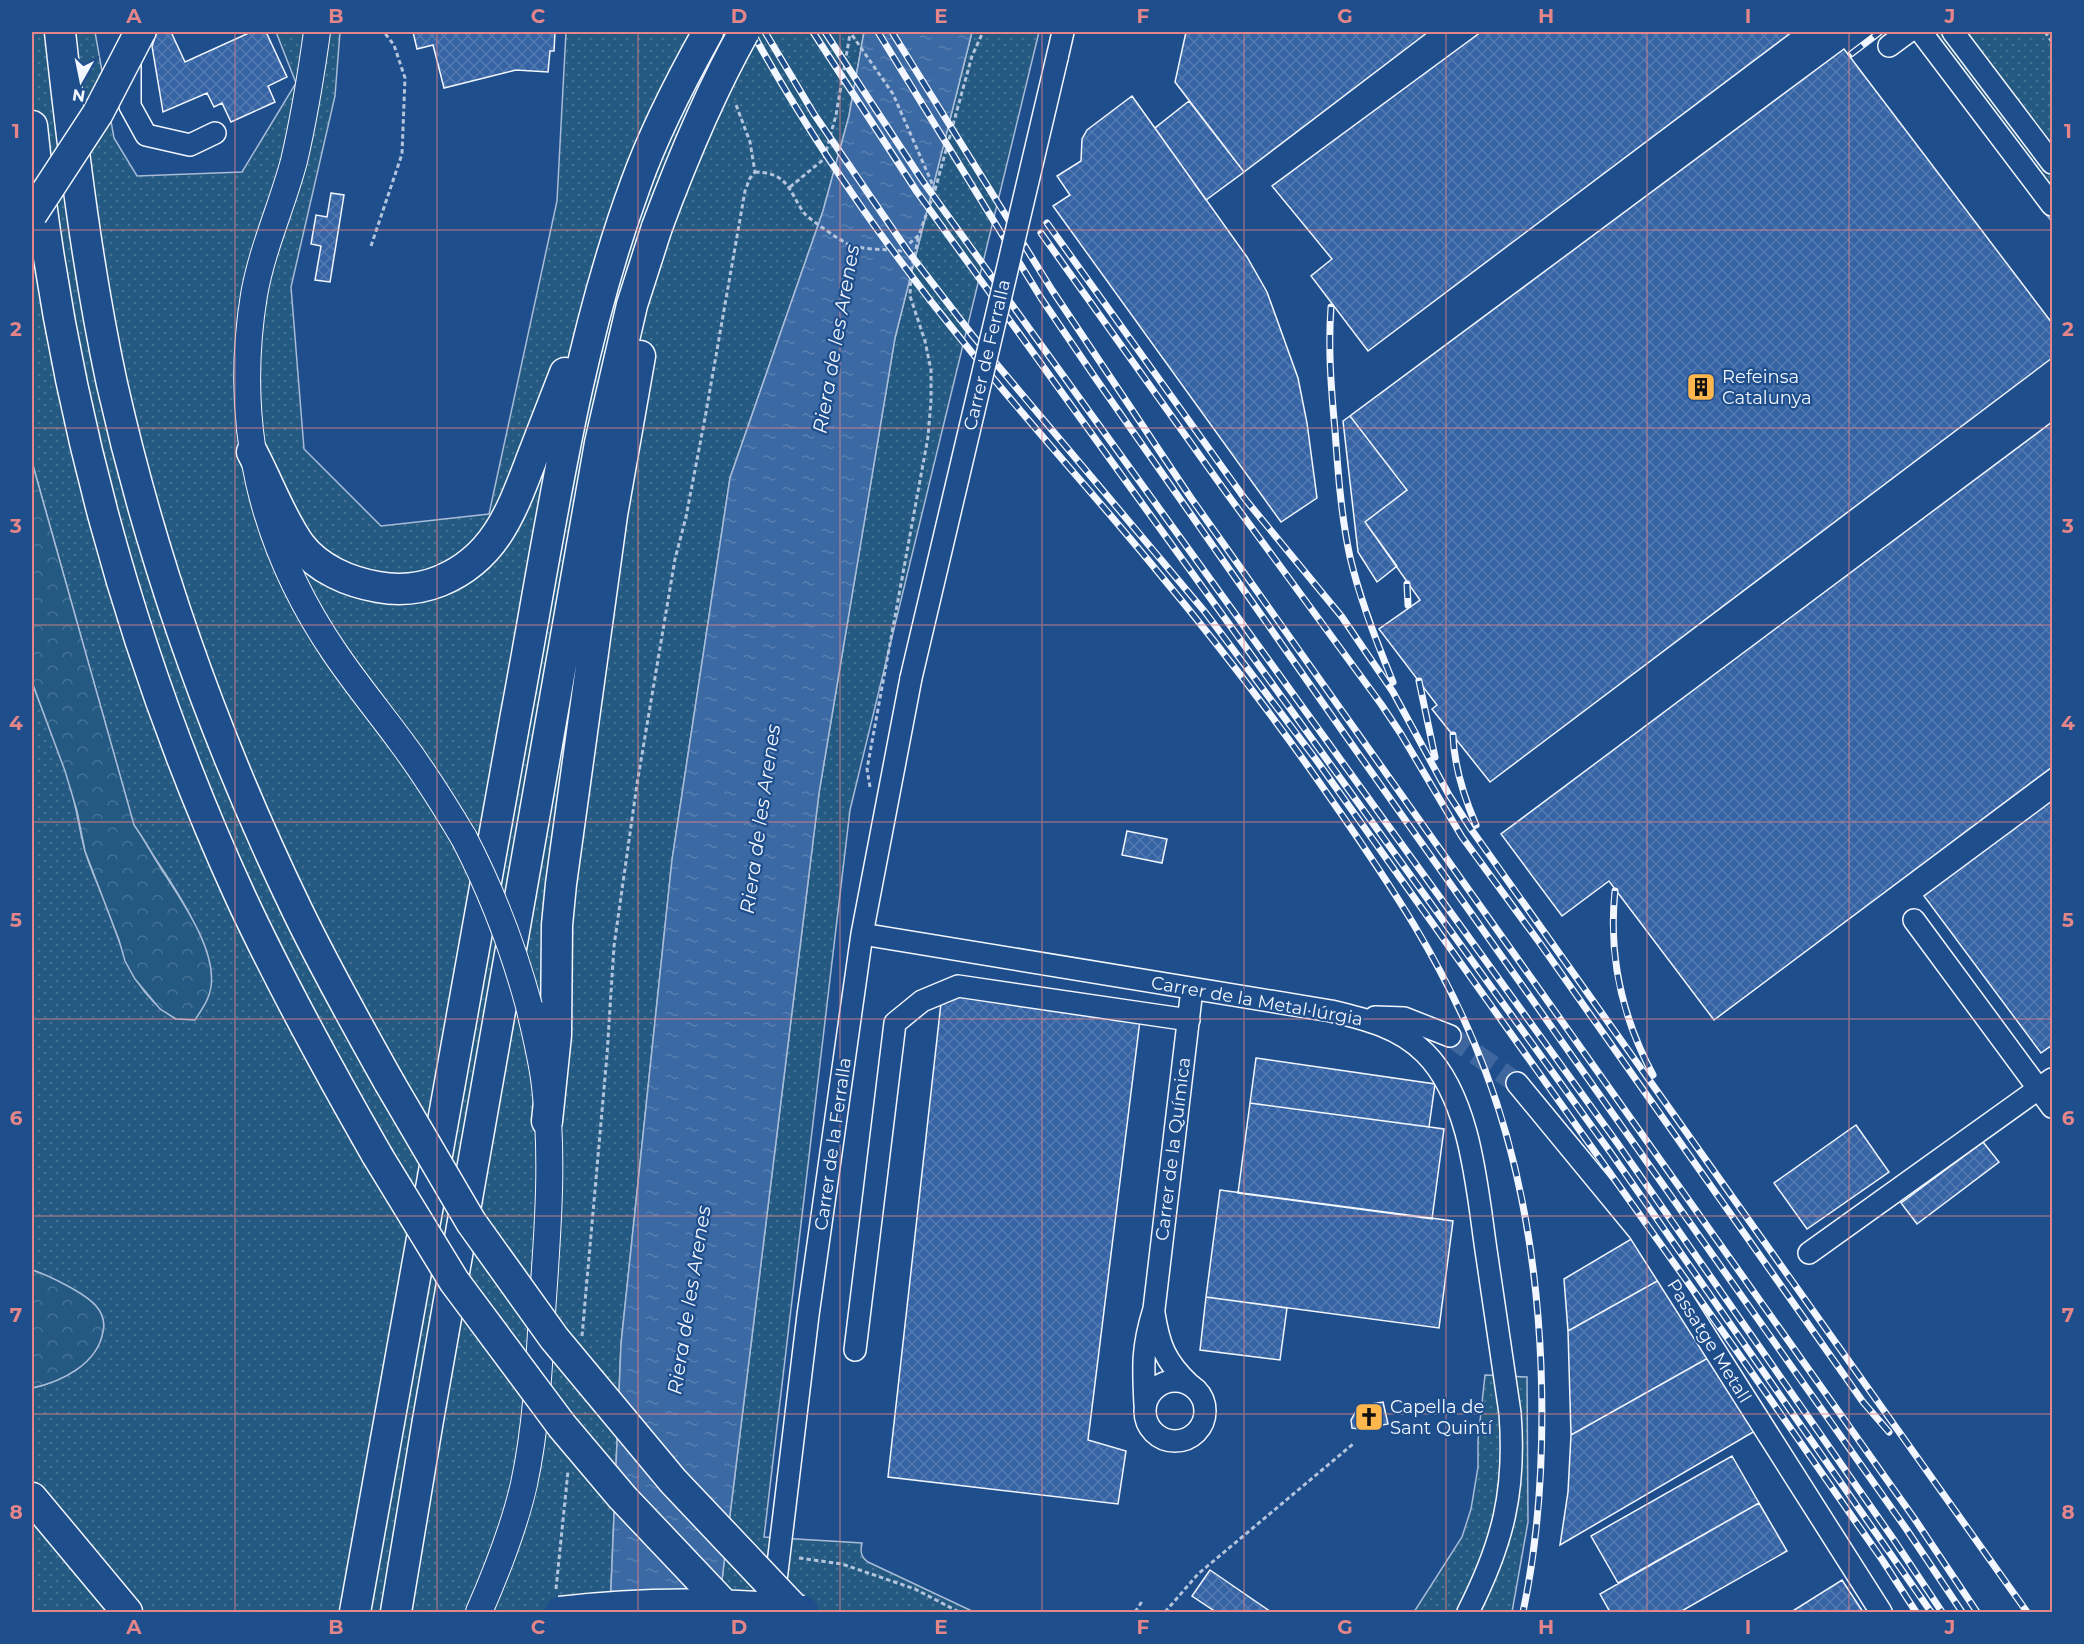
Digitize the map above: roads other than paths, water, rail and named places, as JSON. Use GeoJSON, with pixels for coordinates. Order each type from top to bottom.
{"type":"FeatureCollection","features":[{"type":"Feature","properties":{"kind":"highway"},"geometry":{"type":"LineString","coordinates":[[60,32],[80,201],[94,294],[123,429],[160,562],[191,655],[235,772],[297,909],[339,992],[389,1082],[471,1222],[554,1338],[673,1481],[797,1612]]}},
{"type":"Feature","properties":{"kind":"highway"},"geometry":{"type":"LineString","coordinates":[[32,214],[98,113],[140,32]]}},
{"type":"Feature","properties":{"kind":"highway"},"geometry":{"type":"LineString","coordinates":[[252,452],[300,544],[315,562],[345,578],[381,588],[406,590],[431,585],[475,562],[494,540],[514,503],[593,307],[635,185],[656,134],[708,32]]}},
{"type":"Feature","properties":{"kind":"highway"},"geometry":{"type":"LineString","coordinates":[[547,1120],[556,1035],[556,925],[640,308],[657,227],[725,64],[744,32]]}},
{"type":"Feature","properties":{"kind":"highway"},"geometry":{"type":"LineString","coordinates":[[32,126],[50,268],[62,339],[103,512],[156,686],[192,783],[241,897],[303,1023],[378,1155],[454,1281],[534,1390],[622,1497],[731,1612]]}},
{"type":"Feature","properties":{"kind":"highway"},"geometry":{"type":"LineString","coordinates":[[355,1612],[470,961],[567,430],[593,307]]}},
{"type":"Feature","properties":{"kind":"highway"},"geometry":{"type":"LineString","coordinates":[[396,1612],[600,443],[640,308]]}},
{"type":"Feature","properties":{"kind":"highway"},"geometry":{"type":"LineString","coordinates":[[32,1498],[126,1612]]}},
{"type":"Feature","properties":{"kind":"highway"},"geometry":{"type":"LineString","coordinates":[[558,1604],[625,1606],[716,1604],[818,1612]]}},
{"type":"Feature","properties":{"kind":"main road"},"geometry":{"type":"LineString","coordinates":[[317,32],[308,93],[296,150],[258,274],[250,322],[246,386],[252,452],[270,525],[298,591],[334,651],[420,769],[464,838],[490,891],[519,970],[543,1075],[547,1120],[549,1205],[540,1352],[530,1451],[516,1515],[480,1612]]}},
{"type":"Feature","properties":{"kind":"street"},"geometry":{"type":"LineString","coordinates":[[130,32],[130,106],[146,135],[190,145],[215,133]]}},
{"type":"Feature","properties":{"kind":"street","name":"Carrer de Ferralla"},"geometry":{"type":"LineString","coordinates":[[911,678],[1063,32]]}},
{"type":"Feature","properties":{"kind":"street"},"geometry":{"type":"LineString","coordinates":[[1889,46],[1908,32]]}},
{"type":"Feature","properties":{"kind":"street"},"geometry":{"type":"LineString","coordinates":[[1921,32],[2052,205]]}},
{"type":"Feature","properties":{"kind":"street"},"geometry":{"type":"LineString","coordinates":[[1953,32],[2052,163]]}},
{"type":"Feature","properties":{"kind":"street","name":"Carrer de la Ferralla"},"geometry":{"type":"LineString","coordinates":[[772,1612],[808,1315],[862,934],[911,678]]}},
{"type":"Feature","properties":{"kind":"street"},"geometry":{"type":"LineString","coordinates":[[1914,920],[2046,1083],[2052,1107]]}},
{"type":"Feature","properties":{"kind":"street","name":"Carrer de la Metal·lúrgia"},"geometry":{"type":"LineString","coordinates":[[862,934],[1359,1017],[1398,1032],[1426,1054],[1436,1067],[1457,1108],[1471,1153],[1510,1413],[1512,1448],[1510,1493],[1503,1529],[1492,1561],[1468,1612]]}},
{"type":"Feature","properties":{"kind":"street"},"geometry":{"type":"LineString","coordinates":[[855,1350],[895,1023],[922,1001],[957,986],[1189,1020]]}},
{"type":"Feature","properties":{"kind":"street","name":"Carrer de la Química"},"geometry":{"type":"LineString","coordinates":[[1144,1405],[1143,1354],[1154,1309],[1192,989]]}},
{"type":"Feature","properties":{"kind":"street"},"geometry":{"type":"LineString","coordinates":[[1359,1017],[1404,1018],[1450,1036]]}},
{"type":"Feature","properties":{"kind":"street","name":"Passatge Metall"},"geometry":{"type":"LineString","coordinates":[[1517,1083],[1639,1231],[1881,1612]]}},
{"type":"Feature","properties":{"kind":"street"},"geometry":{"type":"LineString","coordinates":[[1809,1253],[2046,1083]]}},
{"type":"Feature","properties":{"kind":"street","name":"Carrer de la Química"},"geometry":{"type":"LineString","coordinates":[[1154,1309],[1161,1347],[1176,1372],[1189,1384]]}},
{"type":"Feature","properties":{"kind":"street"},"geometry":{"type":"LineString","coordinates":[[1180,1381],[1189,1384],[1197,1390],[1206,1409],[1200,1429],[1193,1436],[1173,1442],[1154,1434],[1144,1416],[1144,1405],[1154,1389],[1161,1383],[1180,1381]]}},
{"type":"Feature","properties":{"kind":"water","name":"Riera de les Arenes"},"geometry":{"type":"Polygon","coordinates":[[[864,32],[972,32],[895,338],[819,793],[718,1612],[610,1612],[621,1344],[672,860],[730,478],[823,211],[849,116],[864,32]]]}},
{"type":"Feature","properties":{"kind":"tunnel"},"geometry":{"type":"LineString","coordinates":[[1450,1036],[1517,1083]]}},
{"type":"Feature","properties":{"kind":"railway"},"geometry":{"type":"LineString","coordinates":[[752,32],[801,115],[853,195],[939,312],[1176,593],[1285,734],[1394,892],[1452,995],[1469,1031],[1498,1106],[1525,1216],[1536,1290],[1541,1366],[1540,1490],[1529,1582],[1523,1612]]}},
{"type":"Feature","properties":{"kind":"railway"},"geometry":{"type":"LineString","coordinates":[[765,32],[814,114],[907,250],[973,336],[1205,612],[1317,761],[1743,1360],[1916,1612]]}},
{"type":"Feature","properties":{"kind":"railway"},"geometry":{"type":"LineString","coordinates":[[813,32],[917,192],[1611,1153],[1931,1612]]}},
{"type":"Feature","properties":{"kind":"railway"},"geometry":{"type":"LineString","coordinates":[[825,32],[922,180],[1618,1144],[1942,1612]]}},
{"type":"Feature","properties":{"kind":"railway"},"geometry":{"type":"LineString","coordinates":[[878,32],[1041,298],[1094,376],[1907,1530],[1962,1612]]}},
{"type":"Feature","properties":{"kind":"railway"},"geometry":{"type":"LineString","coordinates":[[892,32],[1052,290],[1191,498],[1914,1518],[1977,1612]]}},
{"type":"Feature","properties":{"kind":"railway"},"geometry":{"type":"LineString","coordinates":[[1851,54],[1880,32]]}},
{"type":"Feature","properties":{"kind":"railway"},"geometry":{"type":"LineString","coordinates":[[1047,223],[1245,499],[1342,617],[1393,692],[1449,795],[1471,829],[2027,1612]]}},
{"type":"Feature","properties":{"kind":"railway"},"geometry":{"type":"LineString","coordinates":[[1041,233],[1225,491],[1381,704],[1462,837],[1539,942],[1863,1402],[1889,1432]]}},
{"type":"Feature","properties":{"kind":"railway"},"geometry":{"type":"LineString","coordinates":[[1331,307],[1331,383],[1340,494],[1347,541],[1364,605],[1393,682]]}},
{"type":"Feature","properties":{"kind":"railway"},"geometry":{"type":"LineString","coordinates":[[1407,584],[1408,605]]}},
{"type":"Feature","properties":{"kind":"railway"},"geometry":{"type":"LineString","coordinates":[[1419,681],[1435,757]]}},
{"type":"Feature","properties":{"kind":"railway"},"geometry":{"type":"LineString","coordinates":[[1453,735],[1460,781],[1476,825]]}},
{"type":"Feature","properties":{"kind":"railway"},"geometry":{"type":"LineString","coordinates":[[1615,891],[1614,939],[1620,986],[1633,1031],[1653,1075]]}},
{"type":"Feature","properties":{"kind":"place","name":"Refeinsa Catalunya"},"geometry":{"type":"Point","coordinates":[1701,387]}},
{"type":"Feature","properties":{"kind":"place","name":"Capella de Sant Quintí"},"geometry":{"type":"Point","coordinates":[1369,1417]}}]}
